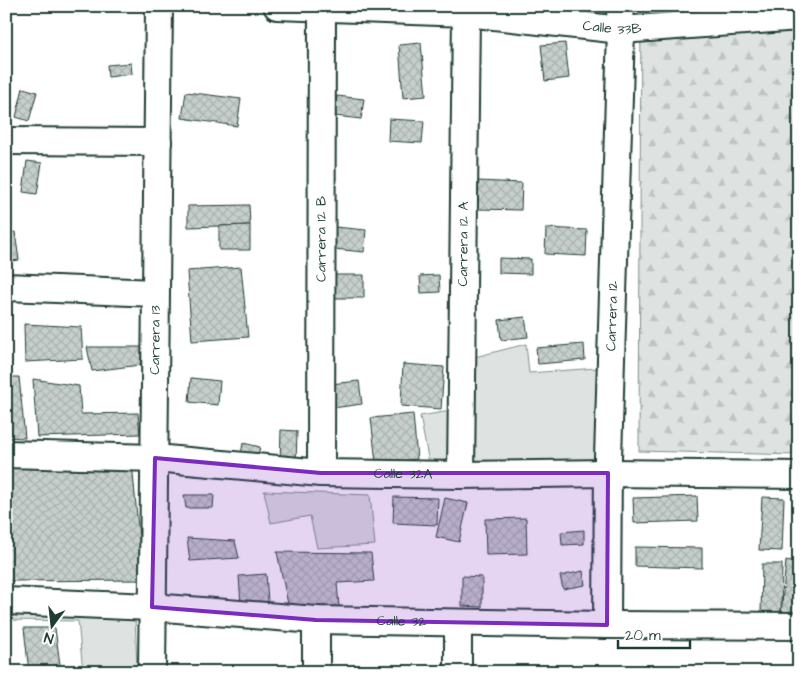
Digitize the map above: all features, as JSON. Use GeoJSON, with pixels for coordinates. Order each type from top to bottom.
{"type":"FeatureCollection","features":[{"type":"Feature","properties":{"kind":"street","name":"Carrera 13"},"geometry":{"type":"LineString","coordinates":[[152,672],[159,6]]}},
{"type":"Feature","properties":{"kind":"street","name":"Calle 33B"},"geometry":{"type":"LineString","coordinates":[[277,6],[620,18],[799,17]]}},
{"type":"Feature","properties":{"kind":"street","name":"Carrera 12 B"},"geometry":{"type":"LineString","coordinates":[[321,473],[322,8]]}},
{"type":"Feature","properties":{"kind":"street","name":"Carrera 12 A"},"geometry":{"type":"LineString","coordinates":[[450,11],[461,475]]}},
{"type":"Feature","properties":{"kind":"street","name":"Carrera 12"},"geometry":{"type":"LineString","coordinates":[[607,625],[608,472],[620,18]]}},
{"type":"Feature","properties":{"kind":"street"},"geometry":{"type":"LineString","coordinates":[[6,141],[158,142]]}},
{"type":"Feature","properties":{"kind":"street"},"geometry":{"type":"LineString","coordinates":[[6,287],[156,293]]}},
{"type":"Feature","properties":{"kind":"street","name":"Calle 32A"},"geometry":{"type":"LineString","coordinates":[[6,454],[155,458],[321,473],[461,475],[608,472],[799,475]]}},
{"type":"Feature","properties":{"kind":"street","name":"Calle 32"},"geometry":{"type":"LineString","coordinates":[[6,601],[152,607],[316,620],[458,624],[799,626]]}},
{"type":"Feature","properties":{"kind":"street"},"geometry":{"type":"LineString","coordinates":[[316,620],[316,672]]}},
{"type":"Feature","properties":{"kind":"street"},"geometry":{"type":"LineString","coordinates":[[458,624],[458,672]]}},
{"type":"Feature","properties":{"kind":"highlighted area"},"geometry":{"type":"Polygon","coordinates":[[[155,458],[321,473],[608,473],[607,625],[316,620],[152,607],[155,458]]]}},
{"type":"Feature","properties":{"kind":"green space"},"geometry":{"type":"Polygon","coordinates":[[[641,6],[799,6],[799,455],[639,451],[641,6]]]}},
{"type":"Feature","properties":{"kind":"green space"},"geometry":{"type":"Polygon","coordinates":[[[526,344],[529,373],[597,368],[607,461],[475,465],[475,357],[526,344]]]}},
{"type":"Feature","properties":{"kind":"green space"},"geometry":{"type":"Polygon","coordinates":[[[457,410],[458,464],[429,463],[420,416],[457,410]]]}},
{"type":"Feature","properties":{"kind":"green space"},"geometry":{"type":"Polygon","coordinates":[[[264,491],[370,495],[375,545],[317,548],[310,516],[271,523],[264,491]]]}},
{"type":"Feature","properties":{"kind":"green space"},"geometry":{"type":"Polygon","coordinates":[[[6,611],[135,614],[137,672],[83,672],[78,621],[6,620],[6,611]]]}},
{"type":"Feature","properties":{"kind":"building"},"geometry":{"type":"Polygon","coordinates":[[[421,43],[426,96],[403,98],[399,45],[421,43]]]}},
{"type":"Feature","properties":{"kind":"building"},"geometry":{"type":"Polygon","coordinates":[[[565,43],[569,78],[545,81],[541,45],[565,43]]]}},
{"type":"Feature","properties":{"kind":"building"},"geometry":{"type":"Polygon","coordinates":[[[131,63],[132,74],[108,77],[107,65],[131,63]]]}},
{"type":"Feature","properties":{"kind":"building"},"geometry":{"type":"Polygon","coordinates":[[[23,88],[37,92],[29,121],[16,117],[23,88]]]}},
{"type":"Feature","properties":{"kind":"building"},"geometry":{"type":"Polygon","coordinates":[[[186,92],[241,99],[237,126],[182,118],[186,92]]]}},
{"type":"Feature","properties":{"kind":"building"},"geometry":{"type":"Polygon","coordinates":[[[337,96],[364,99],[361,119],[335,116],[337,96]]]}},
{"type":"Feature","properties":{"kind":"building"},"geometry":{"type":"Polygon","coordinates":[[[389,119],[424,121],[422,143],[388,141],[389,119]]]}},
{"type":"Feature","properties":{"kind":"building"},"geometry":{"type":"Polygon","coordinates":[[[27,161],[42,163],[37,194],[23,192],[27,161]]]}},
{"type":"Feature","properties":{"kind":"building"},"geometry":{"type":"Polygon","coordinates":[[[478,181],[522,183],[521,210],[477,209],[478,181]]]}},
{"type":"Feature","properties":{"kind":"building"},"geometry":{"type":"Polygon","coordinates":[[[249,205],[250,225],[188,227],[188,206],[249,205]]]}},
{"type":"Feature","properties":{"kind":"building"},"geometry":{"type":"Polygon","coordinates":[[[250,225],[250,250],[219,250],[219,226],[250,225]]]}},
{"type":"Feature","properties":{"kind":"building"},"geometry":{"type":"Polygon","coordinates":[[[335,227],[366,230],[364,252],[333,249],[335,227]]]}},
{"type":"Feature","properties":{"kind":"building"},"geometry":{"type":"Polygon","coordinates":[[[546,228],[587,230],[586,256],[545,254],[546,228]]]}},
{"type":"Feature","properties":{"kind":"building"},"geometry":{"type":"Polygon","coordinates":[[[15,232],[19,260],[6,262],[6,233],[15,232]]]}},
{"type":"Feature","properties":{"kind":"building"},"geometry":{"type":"Polygon","coordinates":[[[499,258],[531,259],[531,274],[499,273],[499,258]]]}},
{"type":"Feature","properties":{"kind":"building"},"geometry":{"type":"Polygon","coordinates":[[[241,267],[248,337],[192,341],[187,271],[241,267]]]}},
{"type":"Feature","properties":{"kind":"building"},"geometry":{"type":"Polygon","coordinates":[[[333,275],[364,275],[364,298],[332,298],[333,275]]]}},
{"type":"Feature","properties":{"kind":"building"},"geometry":{"type":"Polygon","coordinates":[[[439,275],[440,292],[421,293],[420,276],[439,275]]]}},
{"type":"Feature","properties":{"kind":"building"},"geometry":{"type":"Polygon","coordinates":[[[525,317],[528,337],[501,340],[499,320],[525,317]]]}},
{"type":"Feature","properties":{"kind":"building"},"geometry":{"type":"Polygon","coordinates":[[[24,324],[81,327],[83,359],[25,362],[24,324]]]}},
{"type":"Feature","properties":{"kind":"building"},"geometry":{"type":"Polygon","coordinates":[[[584,344],[585,360],[538,364],[536,348],[584,344]]]}},
{"type":"Feature","properties":{"kind":"building"},"geometry":{"type":"Polygon","coordinates":[[[87,347],[142,347],[140,365],[92,371],[87,347]]]}},
{"type":"Feature","properties":{"kind":"building"},"geometry":{"type":"Polygon","coordinates":[[[403,364],[444,367],[441,409],[401,406],[403,364]]]}},
{"type":"Feature","properties":{"kind":"building"},"geometry":{"type":"Polygon","coordinates":[[[6,377],[19,377],[25,438],[6,437],[6,377]]]}},
{"type":"Feature","properties":{"kind":"building"},"geometry":{"type":"Polygon","coordinates":[[[191,378],[220,381],[218,405],[189,402],[191,378]]]}},
{"type":"Feature","properties":{"kind":"building"},"geometry":{"type":"Polygon","coordinates":[[[33,379],[79,386],[81,414],[138,413],[140,434],[37,437],[33,379]]]}},
{"type":"Feature","properties":{"kind":"building"},"geometry":{"type":"Polygon","coordinates":[[[359,381],[362,404],[333,408],[330,384],[359,381]]]}},
{"type":"Feature","properties":{"kind":"building"},"geometry":{"type":"Polygon","coordinates":[[[413,414],[417,459],[376,463],[371,418],[413,414]]]}},
{"type":"Feature","properties":{"kind":"building"},"geometry":{"type":"Polygon","coordinates":[[[281,430],[297,431],[296,464],[280,463],[281,430]]]}},
{"type":"Feature","properties":{"kind":"building"},"geometry":{"type":"Polygon","coordinates":[[[243,443],[260,447],[256,463],[240,460],[243,443]]]}},
{"type":"Feature","properties":{"kind":"building"},"geometry":{"type":"Polygon","coordinates":[[[6,463],[132,463],[143,580],[6,581],[6,463]]]}},
{"type":"Feature","properties":{"kind":"building"},"geometry":{"type":"Polygon","coordinates":[[[184,495],[214,495],[213,508],[186,508],[184,495]]]}},
{"type":"Feature","properties":{"kind":"building"},"geometry":{"type":"Polygon","coordinates":[[[697,496],[698,521],[634,523],[633,498],[697,496]]]}},
{"type":"Feature","properties":{"kind":"building"},"geometry":{"type":"Polygon","coordinates":[[[394,497],[438,498],[437,525],[393,523],[394,497]]]}},
{"type":"Feature","properties":{"kind":"building"},"geometry":{"type":"Polygon","coordinates":[[[762,497],[784,498],[782,551],[759,550],[762,497]]]}},
{"type":"Feature","properties":{"kind":"building"},"geometry":{"type":"Polygon","coordinates":[[[445,498],[468,503],[459,542],[436,537],[445,498]]]}},
{"type":"Feature","properties":{"kind":"building"},"geometry":{"type":"Polygon","coordinates":[[[526,518],[527,554],[486,555],[485,519],[526,518]]]}},
{"type":"Feature","properties":{"kind":"building"},"geometry":{"type":"Polygon","coordinates":[[[584,530],[584,544],[562,545],[561,532],[584,530]]]}},
{"type":"Feature","properties":{"kind":"building"},"geometry":{"type":"Polygon","coordinates":[[[187,538],[235,541],[239,558],[190,561],[187,538]]]}},
{"type":"Feature","properties":{"kind":"building"},"geometry":{"type":"Polygon","coordinates":[[[635,547],[702,548],[702,568],[635,566],[635,547]]]}},
{"type":"Feature","properties":{"kind":"building"},"geometry":{"type":"Polygon","coordinates":[[[277,552],[371,553],[374,581],[337,583],[339,607],[288,604],[277,552]]]}},
{"type":"Feature","properties":{"kind":"building"},"geometry":{"type":"Polygon","coordinates":[[[786,561],[799,563],[799,616],[781,615],[786,561]]]}},
{"type":"Feature","properties":{"kind":"building"},"geometry":{"type":"Polygon","coordinates":[[[762,564],[782,564],[781,615],[761,614],[762,564]]]}},
{"type":"Feature","properties":{"kind":"building"},"geometry":{"type":"Polygon","coordinates":[[[583,571],[585,585],[563,589],[560,576],[583,571]]]}},
{"type":"Feature","properties":{"kind":"building"},"geometry":{"type":"Polygon","coordinates":[[[266,574],[268,602],[241,605],[239,576],[266,574]]]}},
{"type":"Feature","properties":{"kind":"building"},"geometry":{"type":"Polygon","coordinates":[[[462,576],[482,577],[482,607],[462,606],[462,576]]]}},
{"type":"Feature","properties":{"kind":"building"},"geometry":{"type":"Polygon","coordinates":[[[24,628],[55,628],[61,672],[29,672],[24,628]]]}}]}
